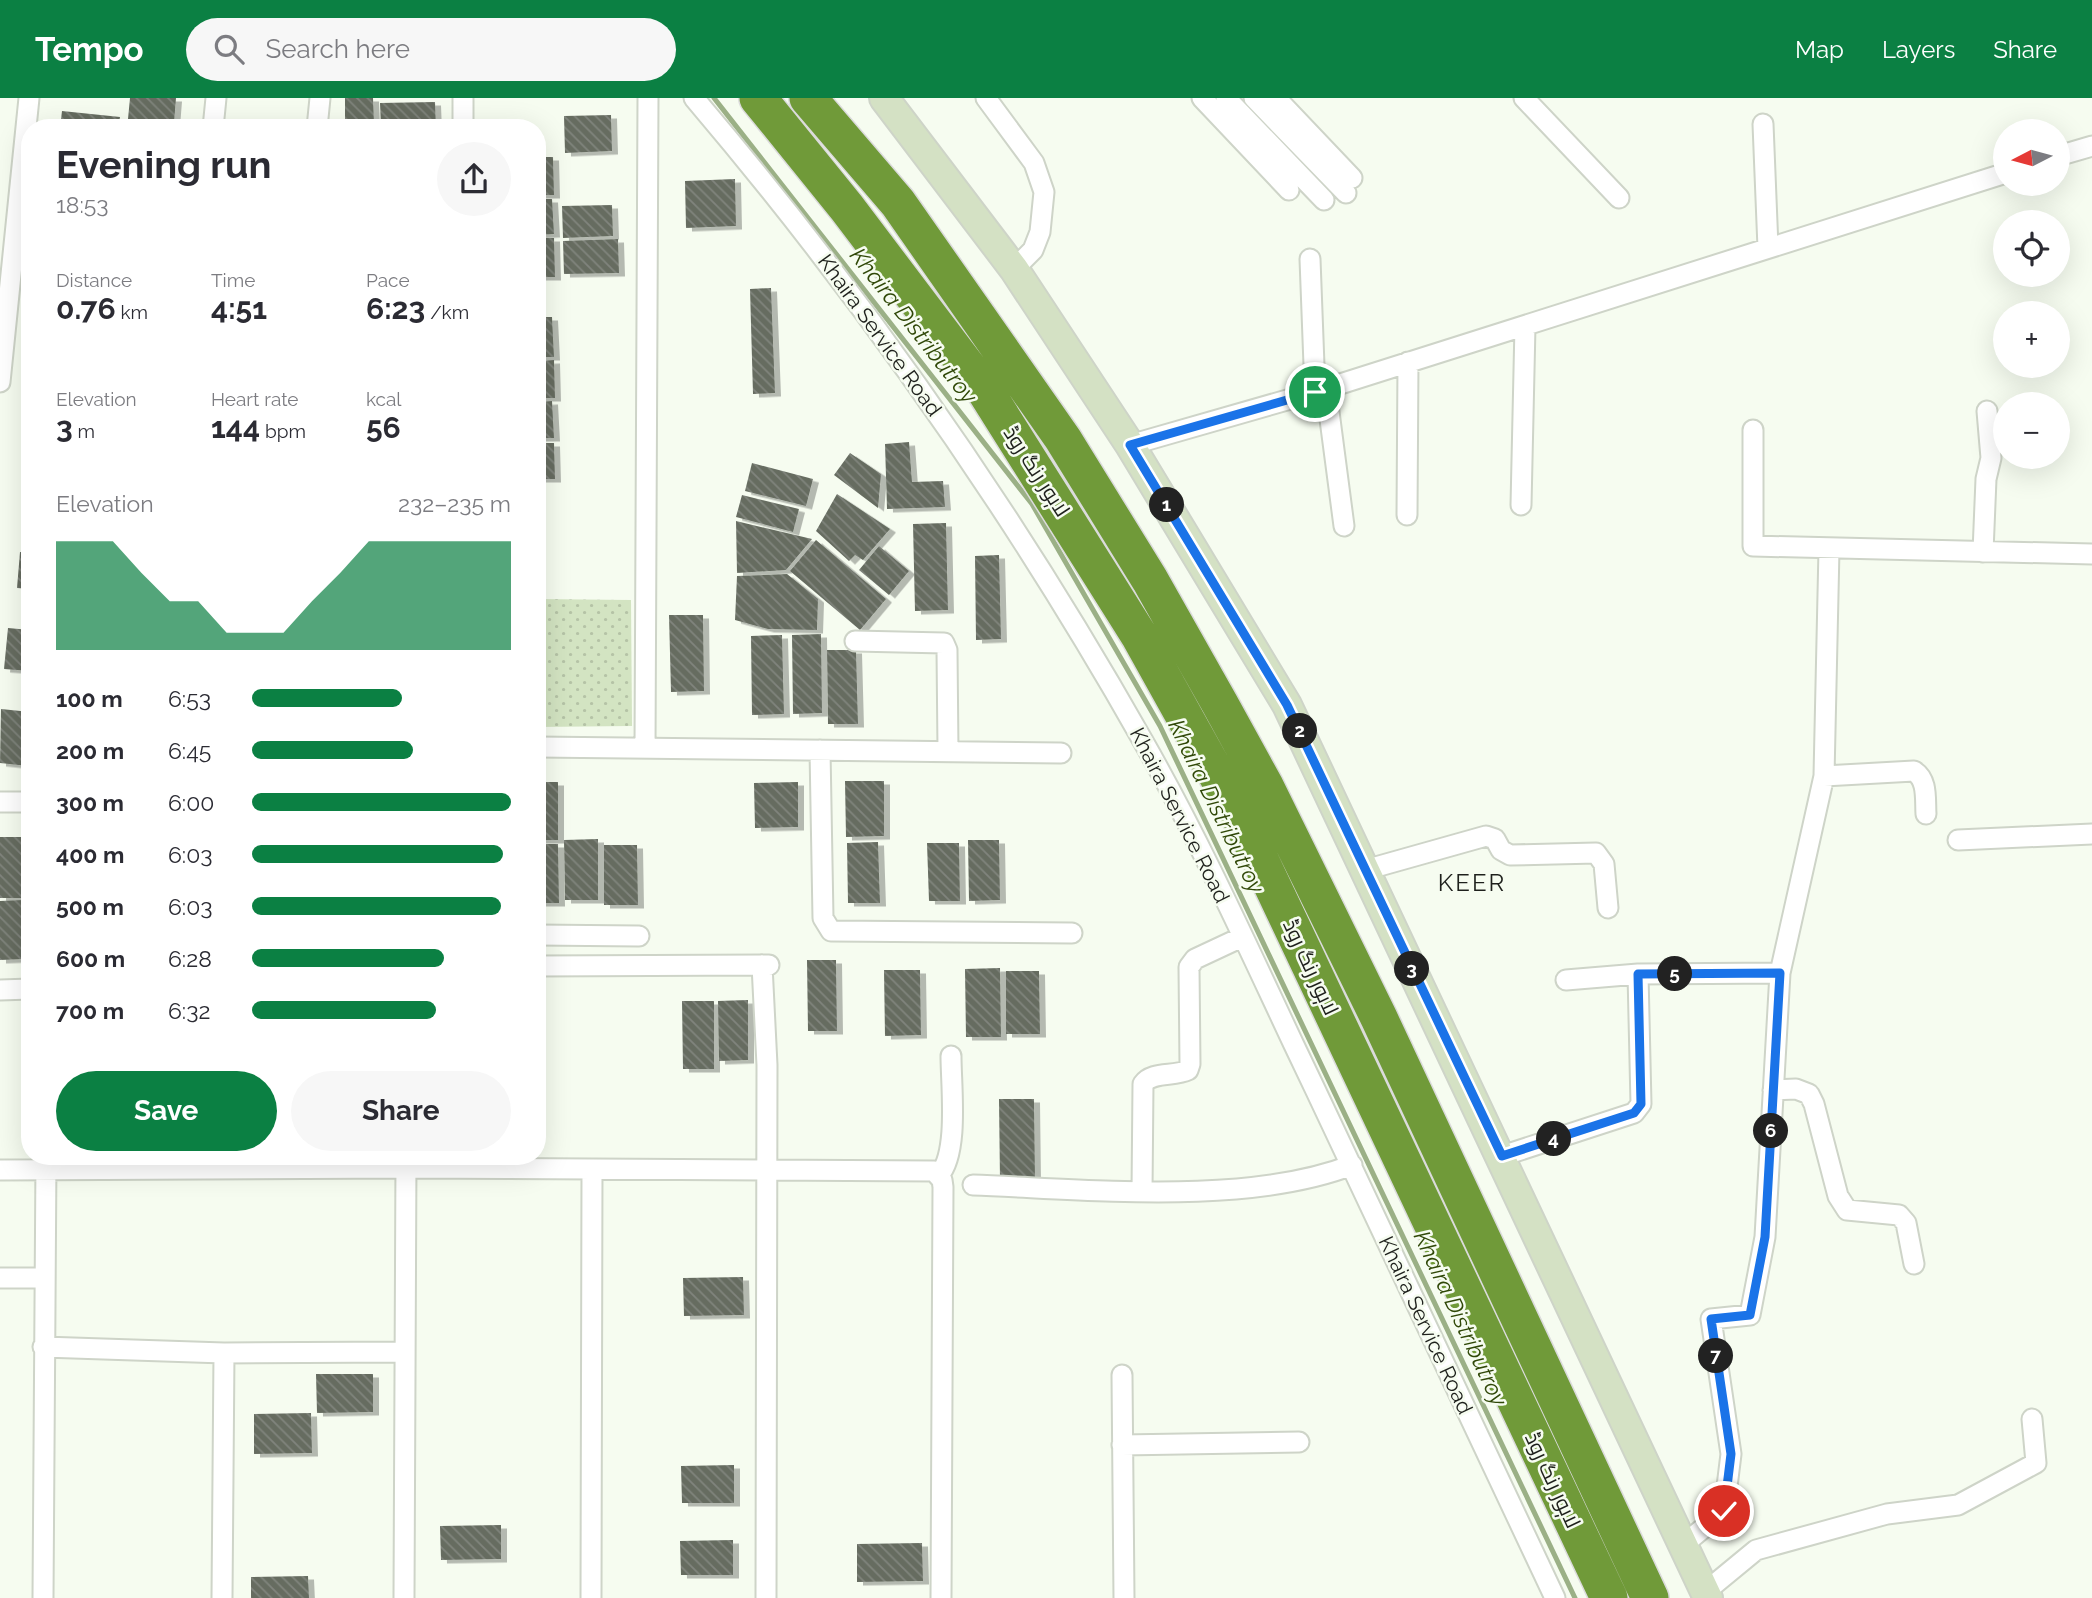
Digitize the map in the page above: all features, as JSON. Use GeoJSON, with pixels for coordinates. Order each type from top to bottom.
{"type":"FeatureCollection","features":[{"type":"Feature","properties":{"kind":"highway","name":"لاہور رنگ روڈ"},"geometry":{"type":"LineString","coordinates":[[758,98],[856,219],[984,388],[1140,637],[1238,813],[1609,1598]]}},
{"type":"Feature","properties":{"kind":"highway","name":"لاہور رنگ روڈ"},"geometry":{"type":"LineString","coordinates":[[808,98],[898,203],[1055,428],[1150,580],[1220,704],[1270,797],[1374,1007],[1650,1598]]}},
{"type":"Feature","properties":{"kind":"street"},"geometry":{"type":"LineString","coordinates":[[27,119],[29,98]]}},
{"type":"Feature","properties":{"kind":"street"},"geometry":{"type":"LineString","coordinates":[[214,119],[216,98]]}},
{"type":"Feature","properties":{"kind":"street"},"geometry":{"type":"LineString","coordinates":[[318,119],[320,98]]}},
{"type":"Feature","properties":{"kind":"street"},"geometry":{"type":"LineString","coordinates":[[463,98],[463,119]]}},
{"type":"Feature","properties":{"kind":"street"},"geometry":{"type":"LineString","coordinates":[[645,748],[648,98]]}},
{"type":"Feature","properties":{"kind":"street","name":"Khaira Service Road"},"geometry":{"type":"LineString","coordinates":[[694,98],[811,241],[964,452],[1045,576],[1144,742],[1242,937],[1352,1166],[1555,1598]]}},
{"type":"Feature","properties":{"kind":"street"},"geometry":{"type":"LineString","coordinates":[[884,98],[1013,269],[1130,445],[1287,705],[1707,1595],[1756,1549],[1887,1514],[1958,1505],[1969,1500],[2036,1463],[2032,1419]]}},
{"type":"Feature","properties":{"kind":"street"},"geometry":{"type":"LineString","coordinates":[[986,98],[1034,163],[1044,192],[1040,232],[1034,250],[1013,269]]}},
{"type":"Feature","properties":{"kind":"street"},"geometry":{"type":"LineString","coordinates":[[1202,98],[1289,190]]}},
{"type":"Feature","properties":{"kind":"street"},"geometry":{"type":"LineString","coordinates":[[1226,98],[1324,200]]}},
{"type":"Feature","properties":{"kind":"street"},"geometry":{"type":"LineString","coordinates":[[1254,98],[1349,186],[1276,98]]}},
{"type":"Feature","properties":{"kind":"street"},"geometry":{"type":"LineString","coordinates":[[1524,98],[1619,198]]}},
{"type":"Feature","properties":{"kind":"street"},"geometry":{"type":"LineString","coordinates":[[1763,124],[1768,248]]}},
{"type":"Feature","properties":{"kind":"street"},"geometry":{"type":"LineString","coordinates":[[2070,152],[2092,146]]}},
{"type":"Feature","properties":{"kind":"street"},"geometry":{"type":"LineString","coordinates":[[0,382],[21,176]]}},
{"type":"Feature","properties":{"kind":"street"},"geometry":{"type":"LineString","coordinates":[[1130,445],[1321,390],[1993,177]]}},
{"type":"Feature","properties":{"kind":"street"},"geometry":{"type":"LineString","coordinates":[[1310,259],[1321,390],[1344,526]]}},
{"type":"Feature","properties":{"kind":"street"},"geometry":{"type":"LineString","coordinates":[[1521,505],[1525,326]]}},
{"type":"Feature","properties":{"kind":"street"},"geometry":{"type":"LineString","coordinates":[[1408,362],[1408,515]]}},
{"type":"Feature","properties":{"kind":"street"},"geometry":{"type":"LineString","coordinates":[[1983,552],[1986,479],[1991,458],[1987,411]]}},
{"type":"Feature","properties":{"kind":"street"},"geometry":{"type":"LineString","coordinates":[[1754,430],[1753,546],[2092,554]]}},
{"type":"Feature","properties":{"kind":"street"},"geometry":{"type":"LineString","coordinates":[[1683,1545],[1724,1511],[1731,1454],[1711,1319],[1750,1315],[1765,1237],[1780,973],[1824,776],[1829,549]]}},
{"type":"Feature","properties":{"kind":"street"},"geometry":{"type":"LineString","coordinates":[[855,641],[944,643],[947,650],[948,751]]}},
{"type":"Feature","properties":{"kind":"street"},"geometry":{"type":"LineString","coordinates":[[546,747],[1061,753]]}},
{"type":"Feature","properties":{"kind":"street"},"geometry":{"type":"LineString","coordinates":[[820,750],[822,918],[831,931],[1072,933]]}},
{"type":"Feature","properties":{"kind":"street"},"geometry":{"type":"LineString","coordinates":[[1824,776],[1914,771],[1921,776],[1926,814]]}},
{"type":"Feature","properties":{"kind":"street"},"geometry":{"type":"LineString","coordinates":[[0,802],[21,802]]}},
{"type":"Feature","properties":{"kind":"street"},"geometry":{"type":"LineString","coordinates":[[1958,840],[2092,834]]}},
{"type":"Feature","properties":{"kind":"street"},"geometry":{"type":"LineString","coordinates":[[1365,870],[1486,836],[1495,839],[1501,850],[1510,855],[1596,853],[1604,864],[1608,908]]}},
{"type":"Feature","properties":{"kind":"street"},"geometry":{"type":"LineString","coordinates":[[546,935],[639,936]]}},
{"type":"Feature","properties":{"kind":"street"},"geometry":{"type":"LineString","coordinates":[[1142,1192],[1143,1084],[1153,1077],[1182,1073],[1190,1064],[1189,967],[1195,959],[1242,937]]}},
{"type":"Feature","properties":{"kind":"street"},"geometry":{"type":"LineString","coordinates":[[546,967],[766,965],[766,1598]]}},
{"type":"Feature","properties":{"kind":"street"},"geometry":{"type":"LineString","coordinates":[[1566,981],[1638,974],[1780,973]]}},
{"type":"Feature","properties":{"kind":"street"},"geometry":{"type":"LineString","coordinates":[[1502,1156],[1634,1113],[1641,1104],[1638,974]]}},
{"type":"Feature","properties":{"kind":"street"},"geometry":{"type":"LineString","coordinates":[[0,990],[21,989]]}},
{"type":"Feature","properties":{"kind":"street"},"geometry":{"type":"LineString","coordinates":[[939,1175],[946,1165],[950,1148],[951,1056]]}},
{"type":"Feature","properties":{"kind":"street"},"geometry":{"type":"LineString","coordinates":[[1773,1090],[1796,1089],[1809,1094],[1838,1196],[1847,1210],[1899,1215],[1906,1223],[1914,1264]]}},
{"type":"Feature","properties":{"kind":"street"},"geometry":{"type":"LineString","coordinates":[[0,1170],[33,1165]]}},
{"type":"Feature","properties":{"kind":"street"},"geometry":{"type":"LineString","coordinates":[[43,1598],[43,1278],[46,1165]]}},
{"type":"Feature","properties":{"kind":"street"},"geometry":{"type":"LineString","coordinates":[[404,1598],[406,1165]]}},
{"type":"Feature","properties":{"kind":"street"},"geometry":{"type":"LineString","coordinates":[[486,1165],[592,1169],[929,1170],[939,1175],[943,1187],[941,1598]]}},
{"type":"Feature","properties":{"kind":"street"},"geometry":{"type":"LineString","coordinates":[[973,1185],[1142,1192],[1227,1189],[1325,1176],[1352,1166]]}},
{"type":"Feature","properties":{"kind":"street"},"geometry":{"type":"LineString","coordinates":[[591,1598],[592,1169]]}},
{"type":"Feature","properties":{"kind":"street"},"geometry":{"type":"LineString","coordinates":[[0,1278],[43,1278]]}},
{"type":"Feature","properties":{"kind":"street"},"geometry":{"type":"LineString","coordinates":[[43,1347],[224,1353],[404,1352]]}},
{"type":"Feature","properties":{"kind":"street"},"geometry":{"type":"LineString","coordinates":[[222,1598],[224,1353]]}},
{"type":"Feature","properties":{"kind":"street"},"geometry":{"type":"LineString","coordinates":[[1122,1375],[1124,1598]]}},
{"type":"Feature","properties":{"kind":"street"},"geometry":{"type":"LineString","coordinates":[[1122,1445],[1299,1442]]}},
{"type":"Feature","properties":{"kind":"green space"},"geometry":{"type":"Polygon","coordinates":[[[546,599],[631,600],[632,726],[546,727],[546,599]]]}},
{"type":"Feature","properties":{"kind":"building"},"geometry":{"type":"Polygon","coordinates":[[[130,98],[176,98],[174,119],[128,119],[130,98]]]}},
{"type":"Feature","properties":{"kind":"building"},"geometry":{"type":"Polygon","coordinates":[[[345,98],[373,98],[374,119],[345,119],[345,98]]]}},
{"type":"Feature","properties":{"kind":"building"},"geometry":{"type":"Polygon","coordinates":[[[435,102],[436,119],[381,119],[380,103],[435,102]]]}},
{"type":"Feature","properties":{"kind":"building"},"geometry":{"type":"Polygon","coordinates":[[[62,111],[120,117],[120,119],[61,119],[62,111]]]}},
{"type":"Feature","properties":{"kind":"building"},"geometry":{"type":"Polygon","coordinates":[[[611,115],[612,151],[565,153],[564,116],[611,115]]]}},
{"type":"Feature","properties":{"kind":"building"},"geometry":{"type":"Polygon","coordinates":[[[546,157],[553,157],[554,195],[546,195],[546,157]]]}},
{"type":"Feature","properties":{"kind":"building"},"geometry":{"type":"Polygon","coordinates":[[[735,179],[736,226],[686,228],[685,181],[735,179]]]}},
{"type":"Feature","properties":{"kind":"building"},"geometry":{"type":"Polygon","coordinates":[[[546,199],[552,199],[554,234],[546,234],[546,199]]]}},
{"type":"Feature","properties":{"kind":"building"},"geometry":{"type":"Polygon","coordinates":[[[612,205],[613,236],[563,238],[562,206],[612,205]]]}},
{"type":"Feature","properties":{"kind":"building"},"geometry":{"type":"Polygon","coordinates":[[[546,238],[554,238],[555,277],[546,277],[546,238]]]}},
{"type":"Feature","properties":{"kind":"building"},"geometry":{"type":"Polygon","coordinates":[[[618,239],[619,273],[564,274],[563,241],[618,239]]]}},
{"type":"Feature","properties":{"kind":"building"},"geometry":{"type":"Polygon","coordinates":[[[771,288],[775,393],[753,394],[750,289],[771,288]]]}},
{"type":"Feature","properties":{"kind":"building"},"geometry":{"type":"Polygon","coordinates":[[[546,317],[552,317],[554,357],[546,357],[546,317]]]}},
{"type":"Feature","properties":{"kind":"building"},"geometry":{"type":"Polygon","coordinates":[[[546,360],[554,360],[555,398],[546,398],[546,360]]]}},
{"type":"Feature","properties":{"kind":"building"},"geometry":{"type":"Polygon","coordinates":[[[546,401],[552,401],[554,438],[546,438],[546,401]]]}},
{"type":"Feature","properties":{"kind":"building"},"geometry":{"type":"Polygon","coordinates":[[[909,442],[912,482],[943,481],[945,507],[887,509],[885,444],[909,442]]]}},
{"type":"Feature","properties":{"kind":"building"},"geometry":{"type":"Polygon","coordinates":[[[546,443],[554,443],[555,479],[546,479],[546,443]]]}},
{"type":"Feature","properties":{"kind":"building"},"geometry":{"type":"Polygon","coordinates":[[[850,453],[881,474],[878,508],[834,475],[850,453]]]}},
{"type":"Feature","properties":{"kind":"building"},"geometry":{"type":"Polygon","coordinates":[[[752,463],[813,479],[806,506],[745,491],[752,463]]]}},
{"type":"Feature","properties":{"kind":"building"},"geometry":{"type":"Polygon","coordinates":[[[837,494],[890,529],[863,560],[855,555],[849,561],[816,531],[837,494]]]}},
{"type":"Feature","properties":{"kind":"building"},"geometry":{"type":"Polygon","coordinates":[[[742,495],[799,509],[793,532],[736,517],[742,495]]]}},
{"type":"Feature","properties":{"kind":"building"},"geometry":{"type":"Polygon","coordinates":[[[736,521],[812,539],[786,570],[737,573],[736,521]]]}},
{"type":"Feature","properties":{"kind":"building"},"geometry":{"type":"Polygon","coordinates":[[[946,523],[948,610],[915,611],[913,524],[946,523]]]}},
{"type":"Feature","properties":{"kind":"building"},"geometry":{"type":"Polygon","coordinates":[[[816,540],[886,599],[860,630],[790,571],[816,540]]]}},
{"type":"Feature","properties":{"kind":"building"},"geometry":{"type":"Polygon","coordinates":[[[879,546],[909,571],[889,595],[859,570],[879,546]]]}},
{"type":"Feature","properties":{"kind":"building"},"geometry":{"type":"Polygon","coordinates":[[[20,552],[21,588],[17,588],[20,552]]]}},
{"type":"Feature","properties":{"kind":"building"},"geometry":{"type":"Polygon","coordinates":[[[999,555],[1001,639],[976,640],[975,556],[999,555]]]}},
{"type":"Feature","properties":{"kind":"building"},"geometry":{"type":"Polygon","coordinates":[[[787,574],[818,599],[817,630],[768,629],[735,620],[737,576],[787,574]]]}},
{"type":"Feature","properties":{"kind":"building"},"geometry":{"type":"Polygon","coordinates":[[[669,615],[703,615],[704,691],[671,692],[669,615]]]}},
{"type":"Feature","properties":{"kind":"building"},"geometry":{"type":"Polygon","coordinates":[[[8,628],[21,629],[21,670],[4,669],[8,628]]]}},
{"type":"Feature","properties":{"kind":"building"},"geometry":{"type":"Polygon","coordinates":[[[821,634],[822,713],[793,714],[792,635],[821,634]]]}},
{"type":"Feature","properties":{"kind":"building"},"geometry":{"type":"Polygon","coordinates":[[[782,635],[784,714],[752,715],[751,636],[782,635]]]}},
{"type":"Feature","properties":{"kind":"building"},"geometry":{"type":"Polygon","coordinates":[[[827,650],[856,650],[858,724],[828,724],[827,650]]]}},
{"type":"Feature","properties":{"kind":"building"},"geometry":{"type":"Polygon","coordinates":[[[1,709],[21,711],[21,765],[0,763],[1,709]]]}},
{"type":"Feature","properties":{"kind":"building"},"geometry":{"type":"Polygon","coordinates":[[[845,781],[884,781],[884,836],[846,837],[845,781]]]}},
{"type":"Feature","properties":{"kind":"building"},"geometry":{"type":"Polygon","coordinates":[[[546,782],[558,782],[558,840],[546,840],[546,782]]]}},
{"type":"Feature","properties":{"kind":"building"},"geometry":{"type":"Polygon","coordinates":[[[798,782],[798,827],[755,828],[754,783],[798,782]]]}},
{"type":"Feature","properties":{"kind":"building"},"geometry":{"type":"Polygon","coordinates":[[[0,837],[21,837],[21,898],[0,898],[0,837]]]}},
{"type":"Feature","properties":{"kind":"building"},"geometry":{"type":"Polygon","coordinates":[[[598,839],[598,900],[565,900],[564,840],[598,839]]]}},
{"type":"Feature","properties":{"kind":"building"},"geometry":{"type":"Polygon","coordinates":[[[968,840],[999,840],[1000,900],[969,901],[968,840]]]}},
{"type":"Feature","properties":{"kind":"building"},"geometry":{"type":"Polygon","coordinates":[[[878,842],[880,903],[848,903],[847,843],[878,842]]]}},
{"type":"Feature","properties":{"kind":"building"},"geometry":{"type":"Polygon","coordinates":[[[927,843],[959,843],[960,901],[929,901],[927,843]]]}},
{"type":"Feature","properties":{"kind":"building"},"geometry":{"type":"Polygon","coordinates":[[[546,844],[558,844],[559,903],[546,903],[546,844]]]}},
{"type":"Feature","properties":{"kind":"building"},"geometry":{"type":"Polygon","coordinates":[[[604,845],[637,845],[638,905],[604,905],[604,845]]]}},
{"type":"Feature","properties":{"kind":"building"},"geometry":{"type":"Polygon","coordinates":[[[21,900],[21,959],[0,960],[0,901],[21,900]]]}},
{"type":"Feature","properties":{"kind":"building"},"geometry":{"type":"Polygon","coordinates":[[[807,960],[836,960],[837,1031],[808,1031],[807,960]]]}},
{"type":"Feature","properties":{"kind":"building"},"geometry":{"type":"Polygon","coordinates":[[[1000,968],[1001,1037],[966,1037],[965,969],[1000,968]]]}},
{"type":"Feature","properties":{"kind":"building"},"geometry":{"type":"Polygon","coordinates":[[[884,970],[920,970],[921,1035],[885,1036],[884,970]]]}},
{"type":"Feature","properties":{"kind":"building"},"geometry":{"type":"Polygon","coordinates":[[[1006,971],[1039,971],[1040,1034],[1006,1034],[1006,971]]]}},
{"type":"Feature","properties":{"kind":"building"},"geometry":{"type":"Polygon","coordinates":[[[748,1000],[748,1060],[719,1061],[718,1001],[748,1000]]]}},
{"type":"Feature","properties":{"kind":"building"},"geometry":{"type":"Polygon","coordinates":[[[682,1001],[714,1001],[714,1069],[683,1069],[682,1001]]]}},
{"type":"Feature","properties":{"kind":"building"},"geometry":{"type":"Polygon","coordinates":[[[999,1099],[1034,1099],[1035,1180],[1000,1181],[999,1099]]]}},
{"type":"Feature","properties":{"kind":"building"},"geometry":{"type":"Polygon","coordinates":[[[743,1277],[744,1315],[684,1316],[683,1278],[743,1277]]]}},
{"type":"Feature","properties":{"kind":"building"},"geometry":{"type":"Polygon","coordinates":[[[316,1374],[373,1374],[373,1412],[317,1413],[316,1374]]]}},
{"type":"Feature","properties":{"kind":"building"},"geometry":{"type":"Polygon","coordinates":[[[311,1413],[312,1453],[254,1454],[254,1414],[311,1413]]]}},
{"type":"Feature","properties":{"kind":"building"},"geometry":{"type":"Polygon","coordinates":[[[734,1465],[734,1503],[682,1503],[681,1466],[734,1465]]]}},
{"type":"Feature","properties":{"kind":"building"},"geometry":{"type":"Polygon","coordinates":[[[501,1525],[501,1559],[441,1560],[440,1526],[501,1525]]]}},
{"type":"Feature","properties":{"kind":"building"},"geometry":{"type":"Polygon","coordinates":[[[733,1540],[733,1575],[681,1575],[680,1541],[733,1540]]]}},
{"type":"Feature","properties":{"kind":"building"},"geometry":{"type":"Polygon","coordinates":[[[922,1543],[923,1581],[857,1582],[857,1544],[922,1543]]]}},
{"type":"Feature","properties":{"kind":"building"},"geometry":{"type":"Polygon","coordinates":[[[308,1576],[309,1598],[251,1598],[251,1577],[308,1576]]]}},
{"type":"Feature","properties":{"kind":"waterway","name":"Khaira Distributroy"},"geometry":{"type":"LineString","coordinates":[[714,98],[1032,504],[1160,726],[1575,1598]]}},
{"type":"Feature","properties":{"kind":"district","name":"KEER"},"geometry":{"type":"Point","coordinates":[1472,882]}},
{"type":"Feature","properties":{"kind":"route"},"geometry":{"type":"LineString","coordinates":[[1315,392],[1130,445],[1287,705],[1502,1156],[1634,1113],[1641,1104],[1638,974],[1780,973],[1765,1237],[1750,1315],[1711,1319],[1731,1454],[1724,1511]]}}]}
